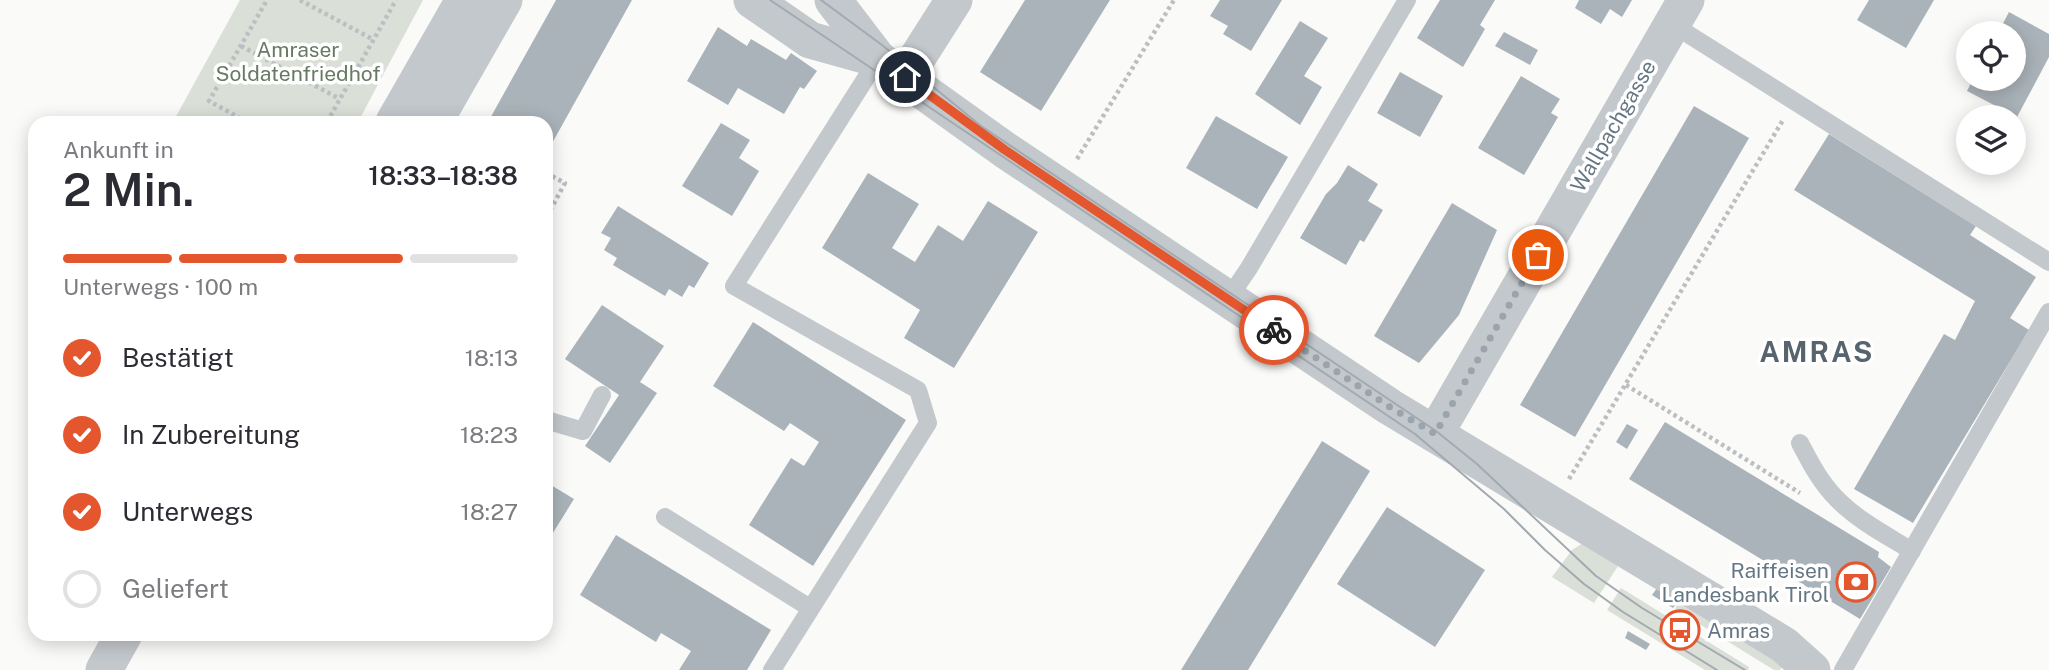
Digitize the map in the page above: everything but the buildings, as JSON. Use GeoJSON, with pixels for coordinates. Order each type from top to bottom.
{"type":"FeatureCollection","features":[{"type":"Feature","properties":{"kind":"street"},"geometry":{"type":"LineString","coordinates":[[436,97],[464,0]]}},
{"type":"Feature","properties":{"kind":"street"},"geometry":{"type":"LineString","coordinates":[[404,116],[436,97],[504,0]]}},
{"type":"Feature","properties":{"kind":"street"},"geometry":{"type":"LineString","coordinates":[[752,0],[810,40],[892,68]]}},
{"type":"Feature","properties":{"kind":"street"},"geometry":{"type":"LineString","coordinates":[[833,0],[892,68],[1005,150],[1390,407],[1784,645],[1812,670]]}},
{"type":"Feature","properties":{"kind":"street"},"geometry":{"type":"LineString","coordinates":[[892,68],[954,0]]}},
{"type":"Feature","properties":{"kind":"street","name":"Wallpachgasse"},"geometry":{"type":"LineString","coordinates":[[1435,434],[1679,12]]}},
{"type":"Feature","properties":{"kind":"street"},"geometry":{"type":"LineString","coordinates":[[104,670],[120,641]]}},
{"type":"Feature","properties":{"kind":"lane"},"geometry":{"type":"LineString","coordinates":[[1228,299],[1407,0]]}},
{"type":"Feature","properties":{"kind":"lane"},"geometry":{"type":"LineString","coordinates":[[1679,12],[1794,101],[2049,262]]}},
{"type":"Feature","properties":{"kind":"lane"},"geometry":{"type":"LineString","coordinates":[[772,670],[928,423],[918,390],[734,286],[892,68]]}},
{"type":"Feature","properties":{"kind":"lane"},"geometry":{"type":"LineString","coordinates":[[1843,670],[2049,312]]}},
{"type":"Feature","properties":{"kind":"lane"},"geometry":{"type":"LineString","coordinates":[[553,422],[583,432],[602,396]]}},
{"type":"Feature","properties":{"kind":"lane"},"geometry":{"type":"LineString","coordinates":[[1800,443],[1817,475],[1836,498],[1864,522],[1912,551]]}},
{"type":"Feature","properties":{"kind":"lane"},"geometry":{"type":"LineString","coordinates":[[665,517],[810,608]]}},
{"type":"Feature","properties":{"kind":"path"},"geometry":{"type":"LineString","coordinates":[[236,116],[209,101],[267,0]]}},
{"type":"Feature","properties":{"kind":"path"},"geometry":{"type":"LineString","coordinates":[[300,0],[374,40]]}},
{"type":"Feature","properties":{"kind":"path"},"geometry":{"type":"LineString","coordinates":[[330,116],[396,0]]}},
{"type":"Feature","properties":{"kind":"path"},"geometry":{"type":"LineString","coordinates":[[1060,186],[1174,0]]}},
{"type":"Feature","properties":{"kind":"path"},"geometry":{"type":"LineString","coordinates":[[241,46],[340,99]]}},
{"type":"Feature","properties":{"kind":"path"},"geometry":{"type":"LineString","coordinates":[[1554,506],[1794,101]]}},
{"type":"Feature","properties":{"kind":"path"},"geometry":{"type":"LineString","coordinates":[[553,177],[565,183],[553,205]]}},
{"type":"Feature","properties":{"kind":"path"},"geometry":{"type":"LineString","coordinates":[[1626,385],[1801,494]]}},
{"type":"Feature","properties":{"kind":"green space","name":"Amraser Soldatenfriedhof"},"geometry":{"type":"Polygon","coordinates":[[[240,0],[423,0],[361,116],[176,116],[240,0]]]}},
{"type":"Feature","properties":{"kind":"green space"},"geometry":{"type":"Polygon","coordinates":[[[1586,541],[1620,563],[1594,603],[1552,577],[1572,550],[1586,541]]]}},
{"type":"Feature","properties":{"kind":"green space"},"geometry":{"type":"Polygon","coordinates":[[[1621,588],[1749,667],[1748,670],[1705,670],[1607,610],[1621,588]]]}},
{"type":"Feature","properties":{"kind":"green space"},"geometry":{"type":"Polygon","coordinates":[[[1680,599],[1777,658],[1782,667],[1780,670],[1774,670],[1675,609],[1680,599]]]}},
{"type":"Feature","properties":{"kind":"tram line"},"geometry":{"type":"LineString","coordinates":[[770,0],[1415,434],[1504,509],[1584,584],[1623,612],[1717,670]]}},
{"type":"Feature","properties":{"kind":"tram line"},"geometry":{"type":"LineString","coordinates":[[821,0],[882,45],[981,126],[1436,431],[1477,464],[1596,576],[1642,608],[1745,670]]}},
{"type":"Feature","properties":{"kind":"way so far"},"geometry":{"type":"LineString","coordinates":[[1274,330],[1435,434],[1538,255]]}},
{"type":"Feature","properties":{"kind":"place","name":"Raiffeisen Landesbank Tirol"},"geometry":{"type":"Point","coordinates":[1856,582]}},
{"type":"Feature","properties":{"kind":"place","name":"Amras"},"geometry":{"type":"Point","coordinates":[1680,630]}},
{"type":"Feature","properties":{"kind":"district","name":"AMRAS"},"geometry":{"type":"Point","coordinates":[1817,351]}},
{"type":"Feature","properties":{"kind":"route"},"geometry":{"type":"LineString","coordinates":[[905,77],[1005,150],[1274,330]]}}]}
